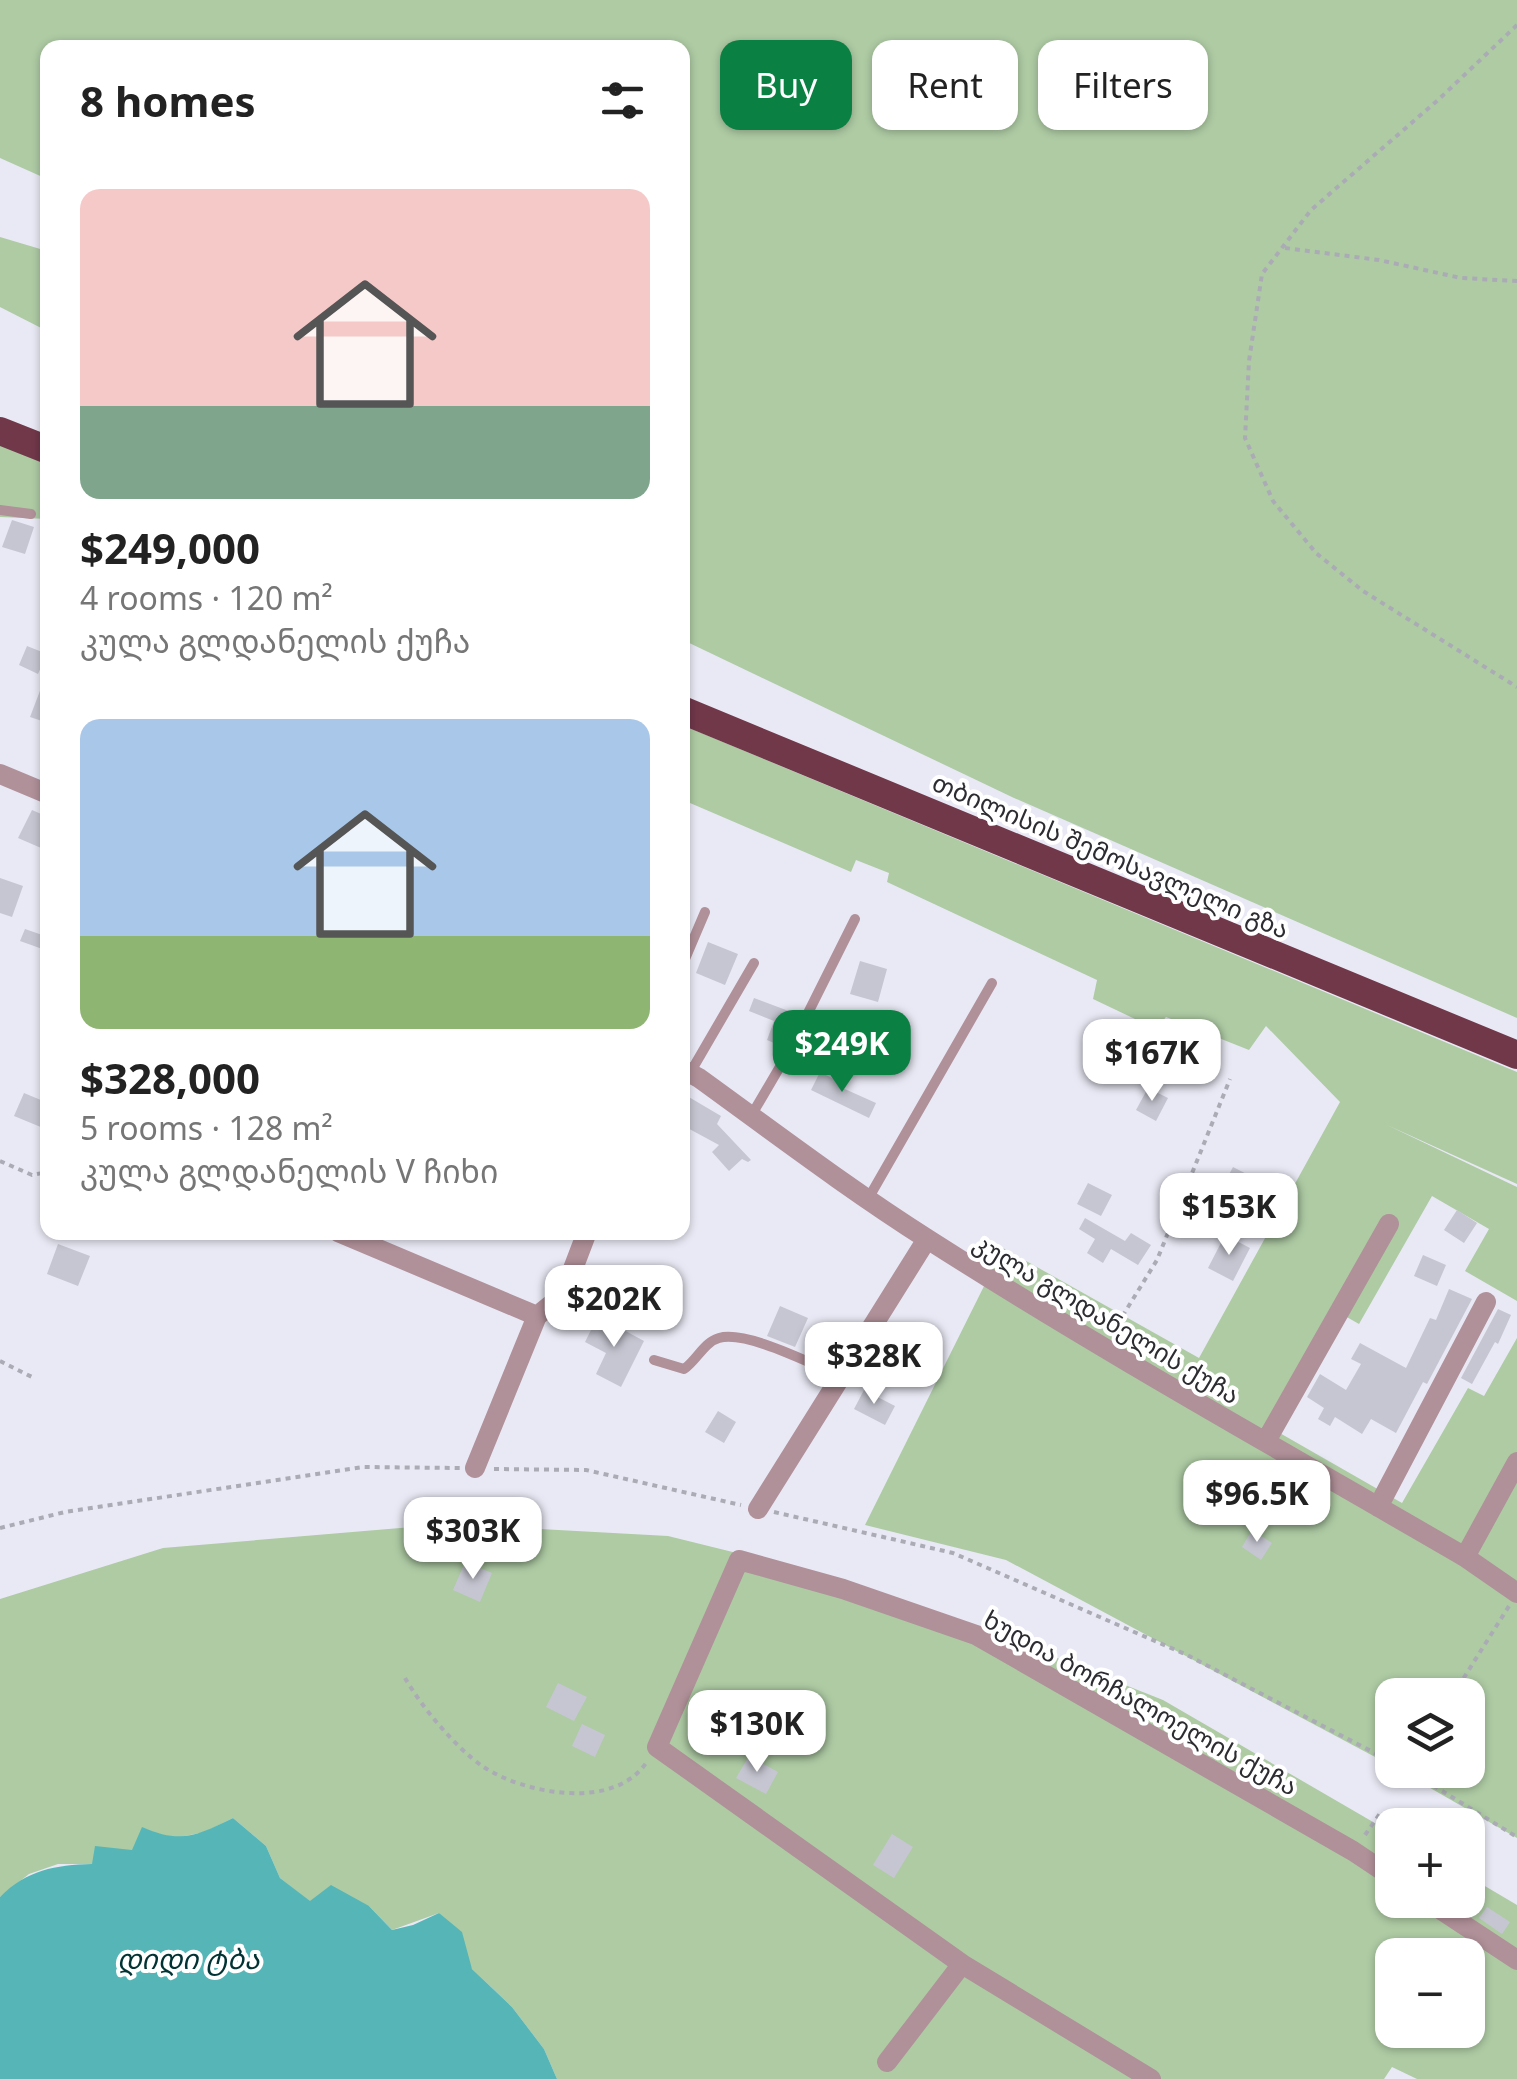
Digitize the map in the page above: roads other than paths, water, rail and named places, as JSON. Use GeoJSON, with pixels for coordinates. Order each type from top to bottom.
{"type":"FeatureCollection","features":[{"type":"Feature","properties":{"kind":"highway"},"geometry":{"type":"LineString","coordinates":[[0,431],[40,447]]}},
{"type":"Feature","properties":{"kind":"highway","name":"თბილისის შემოსავლელი გზა"},"geometry":{"type":"LineString","coordinates":[[690,713],[1517,1056]]}},
{"type":"Feature","properties":{"kind":"street"},"geometry":{"type":"LineString","coordinates":[[0,774],[40,791]]}},
{"type":"Feature","properties":{"kind":"street","name":"კულა გლდანელის ქუჩა"},"geometry":{"type":"LineString","coordinates":[[690,1074],[926,1239],[1103,1348],[1465,1558],[1517,1593]]}},
{"type":"Feature","properties":{"kind":"street"},"geometry":{"type":"LineString","coordinates":[[1266,1441],[1389,1224]]}},
{"type":"Feature","properties":{"kind":"street"},"geometry":{"type":"LineString","coordinates":[[758,1509],[926,1239]]}},
{"type":"Feature","properties":{"kind":"street"},"geometry":{"type":"LineString","coordinates":[[357,1240],[537,1316]]}},
{"type":"Feature","properties":{"kind":"street"},"geometry":{"type":"LineString","coordinates":[[475,1468],[537,1316],[563,1295],[584,1240]]}},
{"type":"Feature","properties":{"kind":"street"},"geometry":{"type":"LineString","coordinates":[[1378,1507],[1486,1302]]}},
{"type":"Feature","properties":{"kind":"street"},"geometry":{"type":"LineString","coordinates":[[1465,1558],[1517,1462]]}},
{"type":"Feature","properties":{"kind":"street","name":"ხუდია ბორჩალოელის ქუჩა"},"geometry":{"type":"LineString","coordinates":[[962,1964],[657,1747],[739,1560],[843,1589],[976,1635],[1375,1866]]}},
{"type":"Feature","properties":{"kind":"street"},"geometry":{"type":"LineString","coordinates":[[1453,1918],[1517,1960]]}},
{"type":"Feature","properties":{"kind":"street"},"geometry":{"type":"LineString","coordinates":[[887,2062],[962,1964],[1152,2079]]}},
{"type":"Feature","properties":{"kind":"lane"},"geometry":{"type":"LineString","coordinates":[[0,510],[31,514]]}},
{"type":"Feature","properties":{"kind":"lane"},"geometry":{"type":"LineString","coordinates":[[690,947],[705,912]]}},
{"type":"Feature","properties":{"kind":"lane"},"geometry":{"type":"LineString","coordinates":[[751,1116],[788,1054],[855,919]]}},
{"type":"Feature","properties":{"kind":"lane"},"geometry":{"type":"LineString","coordinates":[[690,1065],[754,963]]}},
{"type":"Feature","properties":{"kind":"lane"},"geometry":{"type":"LineString","coordinates":[[868,1199],[992,984]]}},
{"type":"Feature","properties":{"kind":"lane"},"geometry":{"type":"LineString","coordinates":[[654,1360],[684,1369],[707,1344],[721,1337],[739,1338],[840,1376]]}},
{"type":"Feature","properties":{"kind":"water","name":"დიდი ტბა"},"geometry":{"type":"Polygon","coordinates":[[[233,1818],[266,1846],[280,1878],[310,1901],[331,1885],[369,1906],[392,1930],[439,1913],[462,1932],[472,1969],[512,2007],[544,2049],[557,2079],[0,2079],[0,1897],[42,1871],[92,1864],[95,1846],[132,1850],[142,1827],[167,1835],[188,1836],[233,1818]]]}}]}
